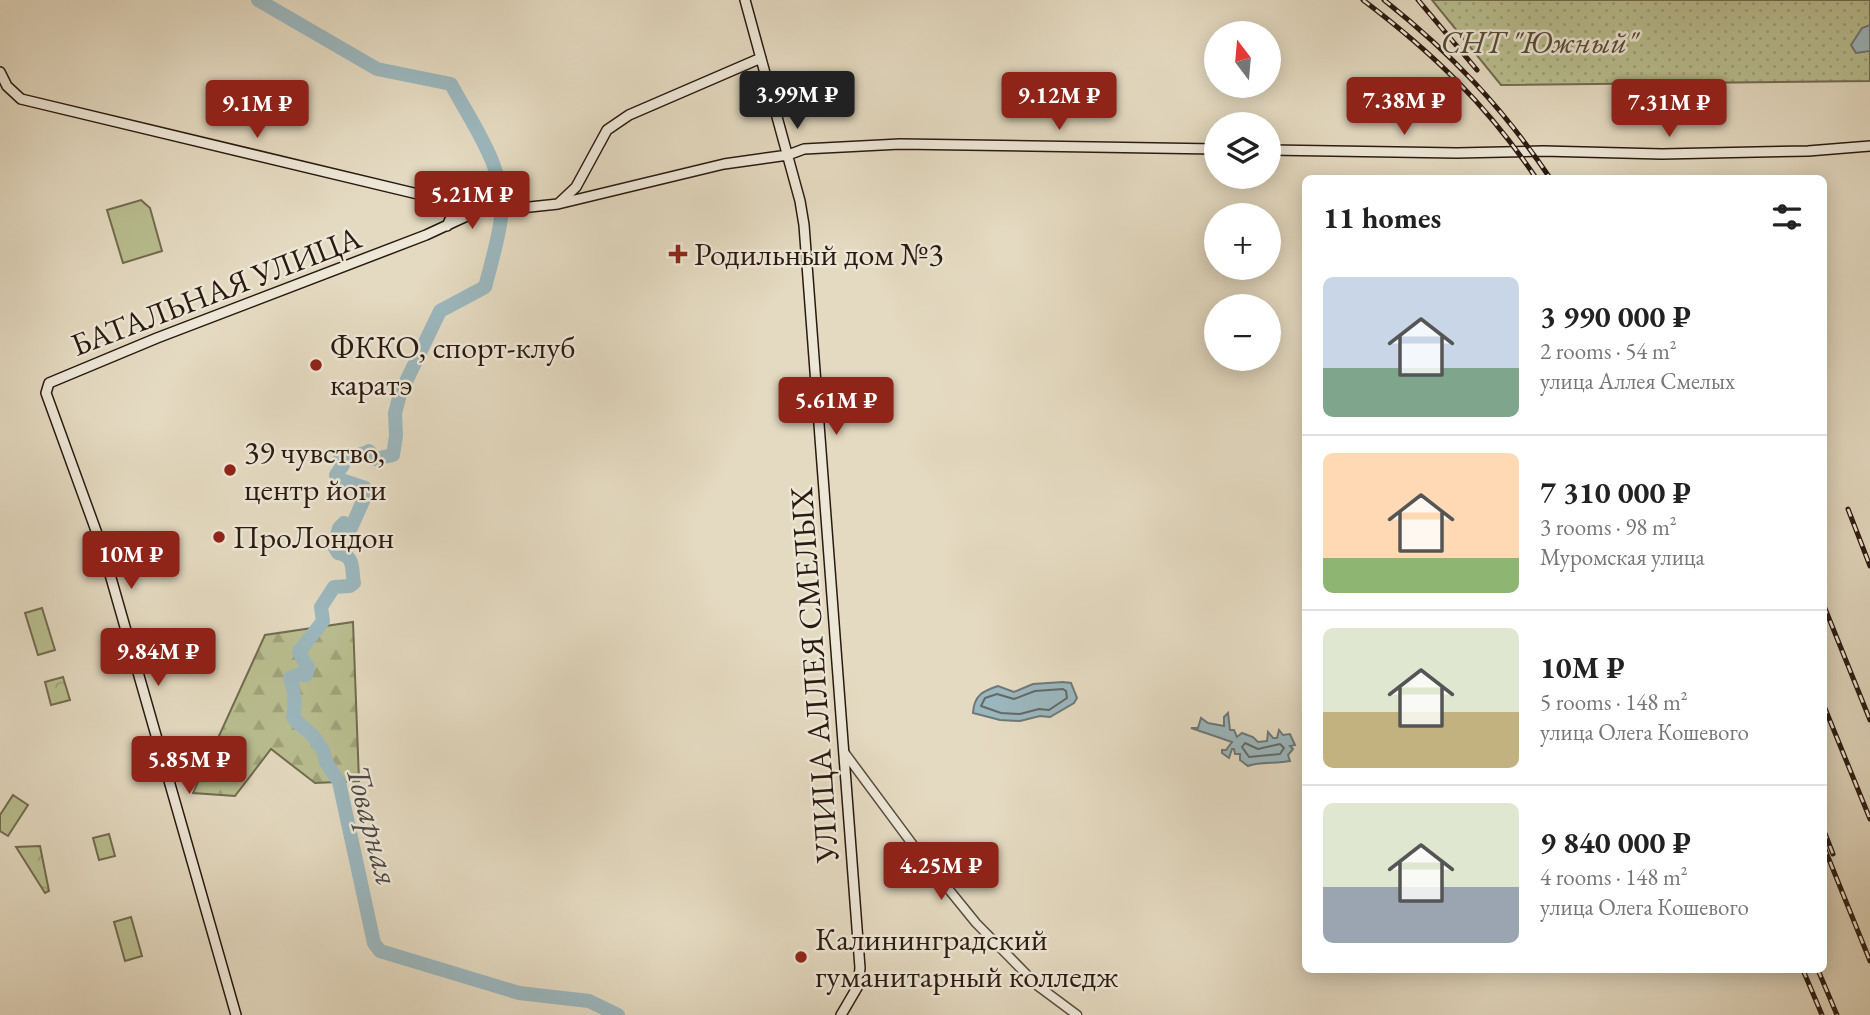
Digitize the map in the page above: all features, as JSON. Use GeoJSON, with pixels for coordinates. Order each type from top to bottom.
{"type":"FeatureCollection","features":[{"type":"Feature","properties":{"kind":"main road","name":"УЛИЦА АЛЛЕЯ СМЕЛЫХ"},"geometry":{"type":"LineString","coordinates":[[745,0],[788,155],[804,225],[860,968],[858,986],[841,1015]]}},
{"type":"Feature","properties":{"kind":"main road"},"geometry":{"type":"LineString","coordinates":[[558,204],[576,187],[607,130],[629,115],[761,58]]}},
{"type":"Feature","properties":{"kind":"main road"},"geometry":{"type":"LineString","coordinates":[[0,72],[7,86],[21,99],[486,209],[558,204],[724,164],[788,155],[804,149],[900,144],[1204,149]]}},
{"type":"Feature","properties":{"kind":"main road"},"geometry":{"type":"LineString","coordinates":[[1281,150],[1662,154],[1808,151],[1870,146]]}},
{"type":"Feature","properties":{"kind":"main road"},"geometry":{"type":"LineString","coordinates":[[576,187],[580,195],[587,197]]}},
{"type":"Feature","properties":{"kind":"main road"},"geometry":{"type":"LineString","coordinates":[[447,201],[451,207],[447,226]]}},
{"type":"Feature","properties":{"kind":"main road","name":"БАТАЛЬНАЯ УЛИЦА"},"geometry":{"type":"LineString","coordinates":[[236,1015],[103,550],[69,460],[46,388],[49,383],[157,338],[486,209]]}},
{"type":"Feature","properties":{"kind":"street"},"geometry":{"type":"LineString","coordinates":[[844,752],[916,849],[976,923],[1038,986],[1077,1015]]}},
{"type":"Feature","properties":{"kind":"green space","name":"СНТ \"Южный\""},"geometry":{"type":"Polygon","coordinates":[[[1432,0],[1870,0],[1870,81],[1501,85],[1432,0]]]}},
{"type":"Feature","properties":{"kind":"green space"},"geometry":{"type":"Polygon","coordinates":[[[141,200],[150,208],[162,251],[123,263],[107,210],[141,200]]]}},
{"type":"Feature","properties":{"kind":"green space"},"geometry":{"type":"Polygon","coordinates":[[[42,608],[55,650],[38,655],[25,613],[42,608]]]}},
{"type":"Feature","properties":{"kind":"green space"},"geometry":{"type":"Polygon","coordinates":[[[353,622],[359,781],[315,783],[271,749],[235,796],[193,793],[265,635],[353,622]]]}},
{"type":"Feature","properties":{"kind":"green space"},"geometry":{"type":"Polygon","coordinates":[[[63,677],[70,700],[51,705],[45,682],[63,677]]]}},
{"type":"Feature","properties":{"kind":"green space"},"geometry":{"type":"Polygon","coordinates":[[[13,795],[28,805],[8,836],[0,831],[0,815],[13,795]]]}},
{"type":"Feature","properties":{"kind":"green space"},"geometry":{"type":"Polygon","coordinates":[[[109,834],[115,856],[99,860],[93,838],[109,834]]]}},
{"type":"Feature","properties":{"kind":"green space"},"geometry":{"type":"Polygon","coordinates":[[[40,846],[49,891],[45,893],[16,847],[40,846]]]}},
{"type":"Feature","properties":{"kind":"green space"},"geometry":{"type":"Polygon","coordinates":[[[131,917],[142,956],[125,961],[114,922],[131,917]]]}},
{"type":"Feature","properties":{"kind":"water"},"geometry":{"type":"Polygon","coordinates":[[[1870,25],[1870,51],[1856,53],[1851,45],[1862,28],[1870,25]]]}},
{"type":"Feature","properties":{"kind":"water"},"geometry":{"type":"Polygon","coordinates":[[[1071,683],[1077,698],[1074,703],[1050,717],[1040,716],[1020,721],[1000,720],[973,713],[975,702],[980,695],[998,686],[1014,692],[1033,684],[1071,683]]]}},
{"type":"Feature","properties":{"kind":"water"},"geometry":{"type":"Polygon","coordinates":[[[1228,713],[1230,730],[1234,730],[1237,737],[1242,733],[1258,742],[1267,741],[1268,732],[1273,738],[1277,738],[1279,730],[1283,735],[1290,734],[1295,745],[1290,746],[1293,749],[1288,755],[1290,761],[1248,766],[1240,760],[1240,754],[1235,754],[1234,749],[1229,758],[1222,753],[1232,742],[1191,728],[1198,728],[1201,718],[1208,723],[1224,726],[1224,717],[1228,713]]]}},
{"type":"Feature","properties":{"kind":"waterway","name":"Товарная"},"geometry":{"type":"LineString","coordinates":[[258,0],[377,69],[451,84],[494,165],[502,200],[498,235],[485,287],[440,311],[400,394],[395,413],[393,455],[375,459],[369,451],[340,459],[343,465],[336,475],[338,479],[365,488],[367,492],[351,528],[344,523],[339,528],[334,546],[338,553],[350,560],[354,583],[350,586],[334,587],[321,607],[323,621],[299,652],[308,668],[306,675],[290,678],[295,698],[293,717],[314,737],[339,782],[374,943],[380,951],[519,993],[589,1001],[618,1015]]}},
{"type":"Feature","properties":{"kind":"railway"},"geometry":{"type":"LineString","coordinates":[[1363,0],[1436,60],[1498,127],[1534,175]]}},
{"type":"Feature","properties":{"kind":"railway"},"geometry":{"type":"LineString","coordinates":[[1384,0],[1454,61],[1514,128],[1548,175]]}},
{"type":"Feature","properties":{"kind":"railway"},"geometry":{"type":"LineString","coordinates":[[1418,0],[1477,70]]}},
{"type":"Feature","properties":{"kind":"railway"},"geometry":{"type":"LineString","coordinates":[[1848,509],[1870,566]]}},
{"type":"Feature","properties":{"kind":"railway"},"geometry":{"type":"LineString","coordinates":[[1827,613],[1870,720]]}},
{"type":"Feature","properties":{"kind":"railway"},"geometry":{"type":"LineString","coordinates":[[1827,713],[1870,819]]}},
{"type":"Feature","properties":{"kind":"railway"},"geometry":{"type":"LineString","coordinates":[[1827,839],[1833,854]]}},
{"type":"Feature","properties":{"kind":"railway"},"geometry":{"type":"LineString","coordinates":[[1827,854],[1870,961]]}},
{"type":"Feature","properties":{"kind":"railway"},"geometry":{"type":"LineString","coordinates":[[1804,973],[1822,1015]]}},
{"type":"Feature","properties":{"kind":"railway"},"geometry":{"type":"LineString","coordinates":[[1819,973],[1837,1015]]}},
{"type":"Feature","properties":{"kind":"place","name":"Родильный дом №3"},"geometry":{"type":"Point","coordinates":[678,254]}},
{"type":"Feature","properties":{"kind":"place","name":"ФККО, спорт-клуб каратэ"},"geometry":{"type":"Point","coordinates":[316,365]}},
{"type":"Feature","properties":{"kind":"place","name":"39 чувство, центр йоги"},"geometry":{"type":"Point","coordinates":[230,470]}},
{"type":"Feature","properties":{"kind":"place","name":"ПроЛондон"},"geometry":{"type":"Point","coordinates":[219,537]}},
{"type":"Feature","properties":{"kind":"place","name":"Калининградский гуманитарный колледж"},"geometry":{"type":"Point","coordinates":[801,957]}}]}
